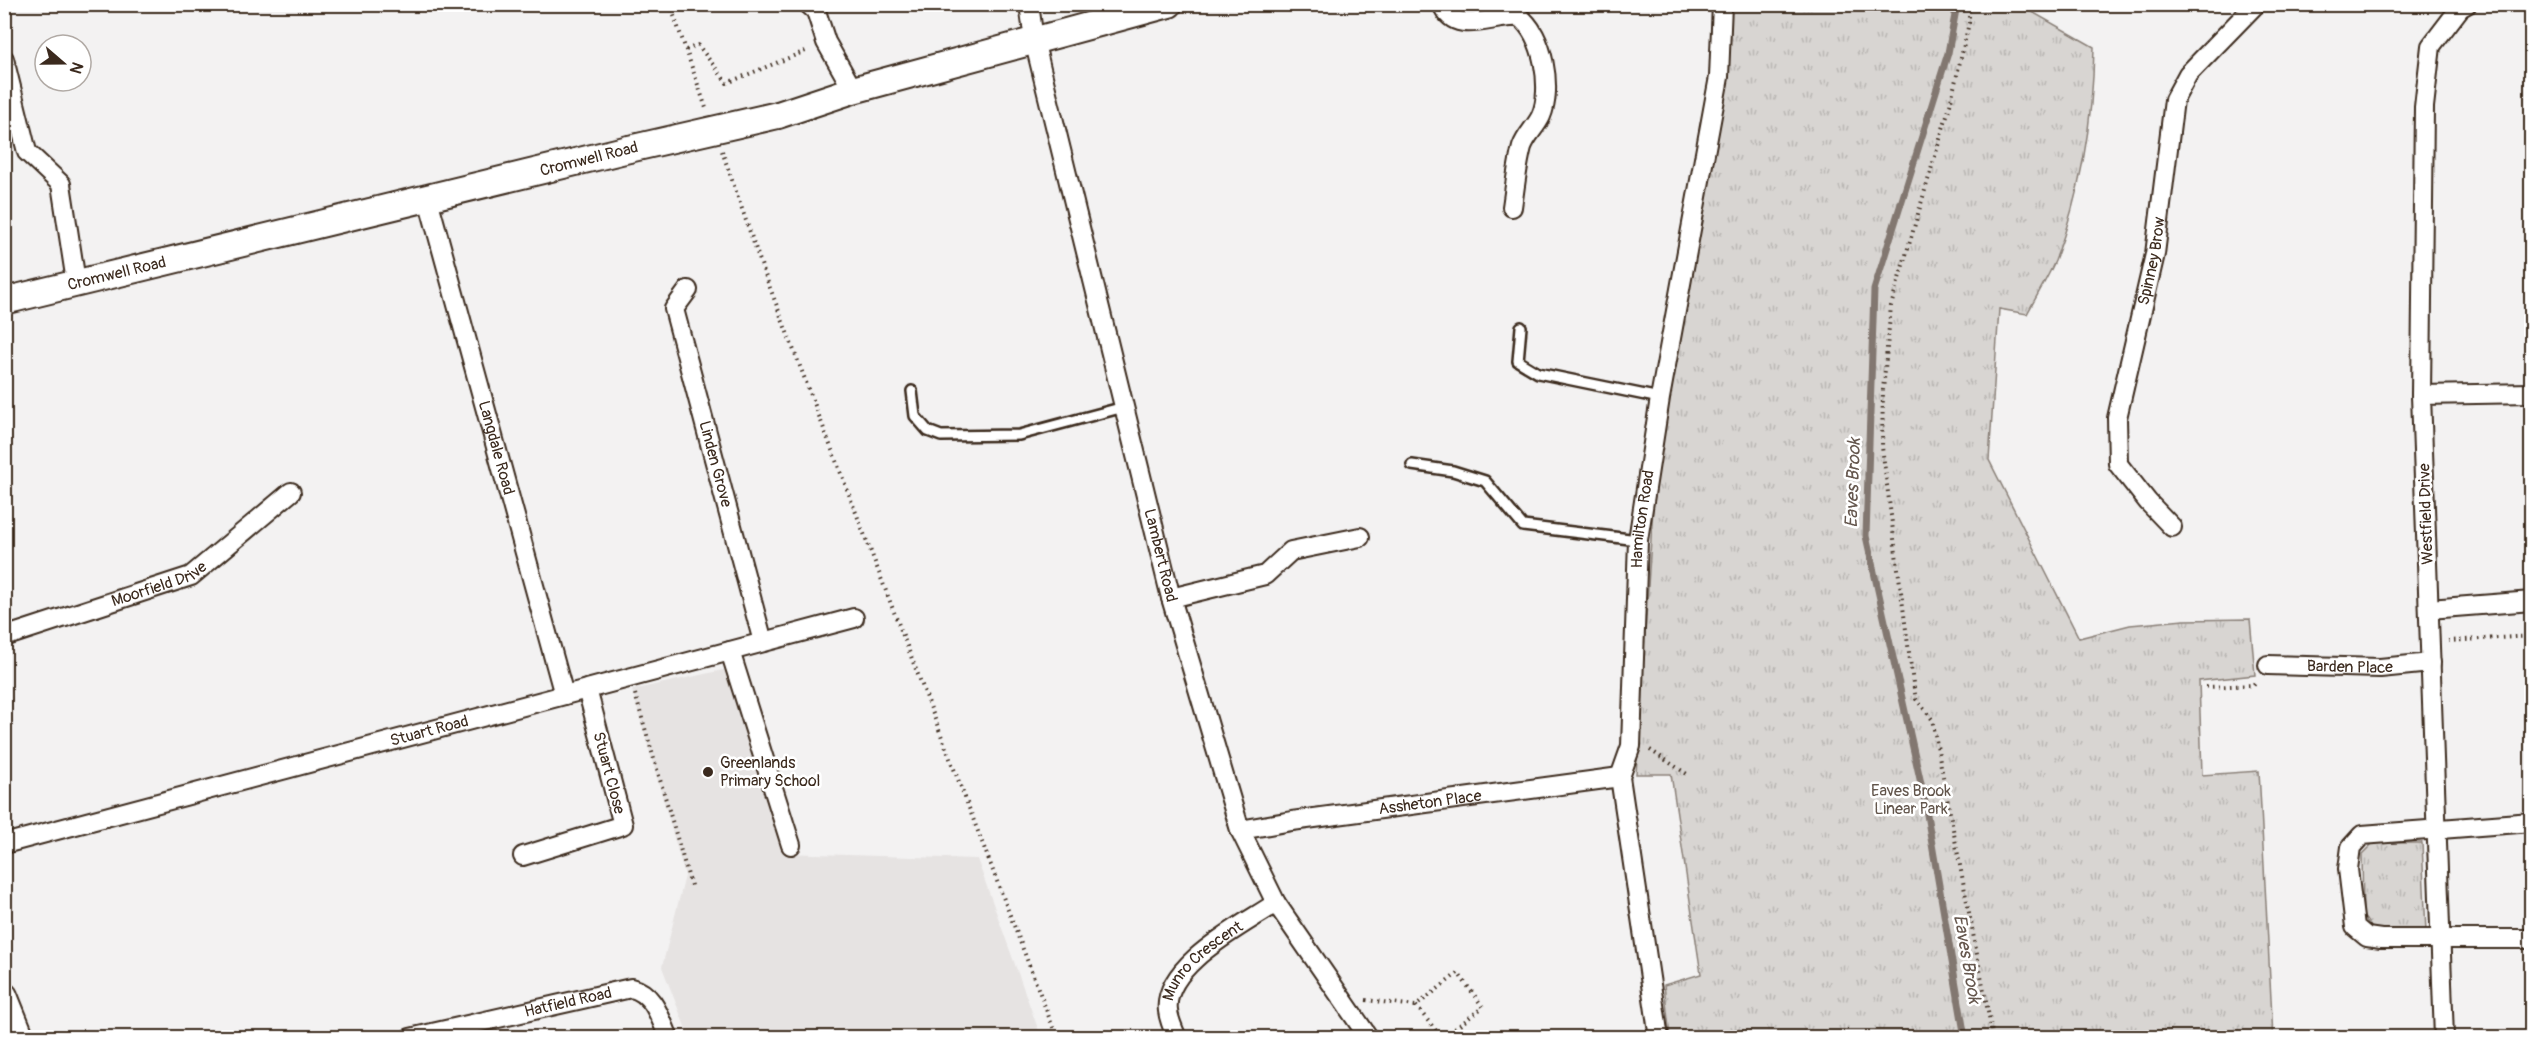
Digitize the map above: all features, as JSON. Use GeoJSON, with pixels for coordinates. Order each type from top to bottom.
{"type":"FeatureCollection","features":[{"type":"Feature","properties":{"kind":"street"},"geometry":{"type":"LineString","coordinates":[[808,4],[816,11],[826,42],[853,90]]}},
{"type":"Feature","properties":{"kind":"street","name":"Lambert Road"},"geometry":{"type":"LineString","coordinates":[[1029,4],[1034,40],[1171,598],[1240,830],[1276,903],[1369,1038]]}},
{"type":"Feature","properties":{"kind":"street","name":"Cromwell Road"},"geometry":{"type":"LineString","coordinates":[[4,301],[778,115],[853,90],[1169,4]]}},
{"type":"Feature","properties":{"kind":"street"},"geometry":{"type":"LineString","coordinates":[[1442,4],[1452,19],[1463,22],[1519,16],[1535,33],[1545,72],[1545,100],[1542,114],[1525,139],[1512,207]]}},
{"type":"Feature","properties":{"kind":"street","name":"Hamilton Road"},"geometry":{"type":"LineString","coordinates":[[1659,1038],[1620,777],[1631,746],[1638,540],[1660,398],[1719,77],[1722,4]]}},
{"type":"Feature","properties":{"kind":"street","name":"Spinney Brow"},"geometry":{"type":"LineString","coordinates":[[2172,527],[2148,502],[2118,464],[2117,418],[2155,254],[2174,100],[2188,74],[2256,4]]}},
{"type":"Feature","properties":{"kind":"street","name":"Westfield Drive"},"geometry":{"type":"LineString","coordinates":[[2444,1038],[2439,828],[2421,395],[2424,107],[2431,46],[2460,8],[2467,4]]}},
{"type":"Feature","properties":{"kind":"street"},"geometry":{"type":"LineString","coordinates":[[4,59],[27,152],[61,184],[76,282]]}},
{"type":"Feature","properties":{"kind":"street","name":"Langdale Road"},"geometry":{"type":"LineString","coordinates":[[428,200],[564,695]]}},
{"type":"Feature","properties":{"kind":"street","name":"Linden Grove"},"geometry":{"type":"LineString","coordinates":[[688,290],[674,309],[763,642]]}},
{"type":"Feature","properties":{"kind":"street"},"geometry":{"type":"LineString","coordinates":[[2421,395],[2532,393]]}},
{"type":"Feature","properties":{"kind":"street","name":"Moorfield Drive"},"geometry":{"type":"LineString","coordinates":[[4,637],[191,576],[291,492]]}},
{"type":"Feature","properties":{"kind":"street"},"geometry":{"type":"LineString","coordinates":[[1171,598],[1265,574],[1291,550],[1360,537]]}},
{"type":"Feature","properties":{"kind":"street"},"geometry":{"type":"LineString","coordinates":[[2429,609],[2532,601]]}},
{"type":"Feature","properties":{"kind":"street","name":"Stuart Road"},"geometry":{"type":"LineString","coordinates":[[4,844],[854,618]]}},
{"type":"Feature","properties":{"kind":"street"},"geometry":{"type":"LineString","coordinates":[[730,651],[791,845]]}},
{"type":"Feature","properties":{"kind":"street","name":"Barden Place"},"geometry":{"type":"LineString","coordinates":[[2268,665],[2380,668],[2431,663]]}},
{"type":"Feature","properties":{"kind":"street","name":"Stuart Close"},"geometry":{"type":"LineString","coordinates":[[524,856],[623,825],[586,689]]}},
{"type":"Feature","properties":{"kind":"street","name":"Assheton Place"},"geometry":{"type":"LineString","coordinates":[[1240,830],[1292,820],[1620,777]]}},
{"type":"Feature","properties":{"kind":"street"},"geometry":{"type":"LineString","coordinates":[[2532,822],[2362,836],[2350,847],[2348,869],[2355,927],[2367,937],[2440,940],[2532,939]]}},
{"type":"Feature","properties":{"kind":"street","name":"Munro Crescent"},"geometry":{"type":"LineString","coordinates":[[1177,1038],[1167,1009],[1173,984],[1188,963],[1276,903]]}},
{"type":"Feature","properties":{"kind":"street","name":"Hatfield Road"},"geometry":{"type":"LineString","coordinates":[[410,1038],[631,988],[641,990],[651,999],[669,1038]]}},
{"type":"Feature","properties":{"kind":"street"},"geometry":{"type":"LineString","coordinates":[[4,996],[21,1038]]}},
{"type":"Feature","properties":{"kind":"lane"},"geometry":{"type":"LineString","coordinates":[[1521,327],[1518,361],[1525,368],[1538,373],[1660,398]]}},
{"type":"Feature","properties":{"kind":"lane"},"geometry":{"type":"LineString","coordinates":[[912,391],[915,416],[927,431],[941,436],[1018,435],[1124,407]]}},
{"type":"Feature","properties":{"kind":"lane"},"geometry":{"type":"LineString","coordinates":[[1412,465],[1453,471],[1485,481],[1523,526],[1638,540]]}},
{"type":"Feature","properties":{"kind":"path"},"geometry":{"type":"LineString","coordinates":[[670,4],[709,115]]}},
{"type":"Feature","properties":{"kind":"path"},"geometry":{"type":"LineString","coordinates":[[1969,4],[1969,23],[1950,105],[1891,306],[1883,390],[1882,447],[1912,683],[1916,699],[1932,719],[1993,1038]]}},
{"type":"Feature","properties":{"kind":"path"},"geometry":{"type":"LineString","coordinates":[[686,50],[698,45],[727,83],[826,42]]}},
{"type":"Feature","properties":{"kind":"path"},"geometry":{"type":"LineString","coordinates":[[720,147],[762,267],[1057,1038]]}},
{"type":"Feature","properties":{"kind":"path"},"geometry":{"type":"LineString","coordinates":[[2430,642],[2532,636]]}},
{"type":"Feature","properties":{"kind":"path"},"geometry":{"type":"LineString","coordinates":[[2206,687],[2253,685],[2268,665]]}},
{"type":"Feature","properties":{"kind":"path"},"geometry":{"type":"LineString","coordinates":[[630,676],[692,889]]}},
{"type":"Feature","properties":{"kind":"path"},"geometry":{"type":"LineString","coordinates":[[1631,746],[1648,748],[1687,774]]}},
{"type":"Feature","properties":{"kind":"path"},"geometry":{"type":"LineString","coordinates":[[1338,996],[1416,1006],[1442,1038],[1483,1007],[1458,973],[1416,1006]]}},
{"type":"Feature","properties":{"kind":"shaded area","name":"Greenlands Primary School"},"geometry":{"type":"Polygon","coordinates":[[[732,668],[783,853],[977,859],[1041,1037],[689,1037],[662,967],[685,876],[632,690],[732,668]]]}},
{"type":"Feature","properties":{"kind":"green space","name":"Eaves Brook Linear Park"},"geometry":{"type":"Polygon","coordinates":[[[1733,5],[2020,5],[2094,47],[2091,101],[2084,156],[2072,209],[2055,261],[2027,314],[1999,309],[1989,460],[2079,638],[2130,625],[2184,620],[2250,619],[2255,675],[2199,681],[2202,775],[2259,771],[2273,1037],[1670,1037],[1664,985],[1701,974],[1671,774],[1636,774],[1660,398],[1733,5]]]}},
{"type":"Feature","properties":{"kind":"green space"},"geometry":{"type":"Polygon","coordinates":[[[2373,843],[2422,843],[2426,933],[2374,931],[2363,916],[2362,854],[2373,843]]]}},
{"type":"Feature","properties":{"kind":"waterway","name":"Eaves Brook"},"geometry":{"type":"LineString","coordinates":[[1957,4],[1948,53],[1874,290],[1866,536],[1924,797],[1965,1038]]}},
{"type":"Feature","properties":{"kind":"place","name":"Greenlands Primary School"},"geometry":{"type":"Point","coordinates":[708,772]}}]}
